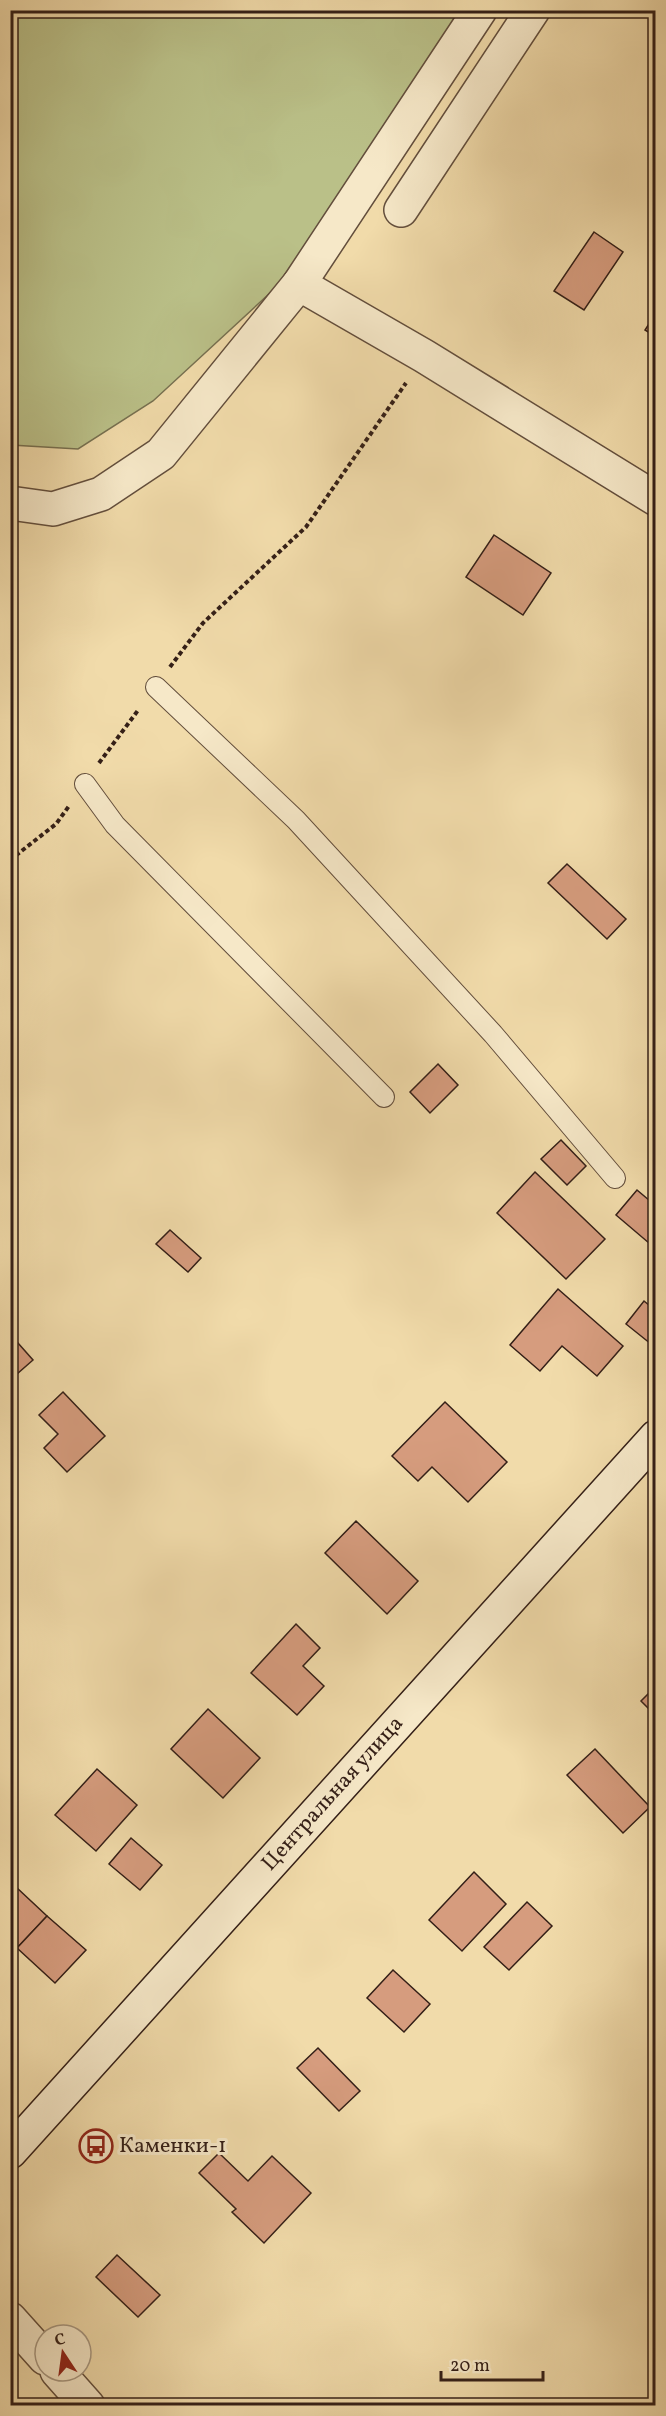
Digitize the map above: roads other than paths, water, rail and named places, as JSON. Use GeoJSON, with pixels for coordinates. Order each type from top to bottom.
{"type":"FeatureCollection","features":[{"type":"Feature","properties":{"kind":"street"},"geometry":{"type":"LineString","coordinates":[[10,502],[53,509],[101,494],[161,454],[299,284],[480,10]]}},
{"type":"Feature","properties":{"kind":"street"},"geometry":{"type":"LineString","coordinates":[[401,210],[533,10]]}},
{"type":"Feature","properties":{"kind":"street"},"geometry":{"type":"LineString","coordinates":[[299,284],[424,356],[656,499]]}},
{"type":"Feature","properties":{"kind":"street","name":"Центральная улица"},"geometry":{"type":"LineString","coordinates":[[10,2152],[656,1437]]}},
{"type":"Feature","properties":{"kind":"street"},"geometry":{"type":"LineString","coordinates":[[10,2319],[33,2345]]}},
{"type":"Feature","properties":{"kind":"street"},"geometry":{"type":"LineString","coordinates":[[68,2383],[88,2406]]}},
{"type":"Feature","properties":{"kind":"lane"},"geometry":{"type":"LineString","coordinates":[[156,687],[296,820],[493,1034],[615,1178]]}},
{"type":"Feature","properties":{"kind":"lane"},"geometry":{"type":"LineString","coordinates":[[85,784],[115,825],[384,1097]]}},
{"type":"Feature","properties":{"kind":"place","name":"Каменки-1"},"geometry":{"type":"Point","coordinates":[96,2146]}}]}
